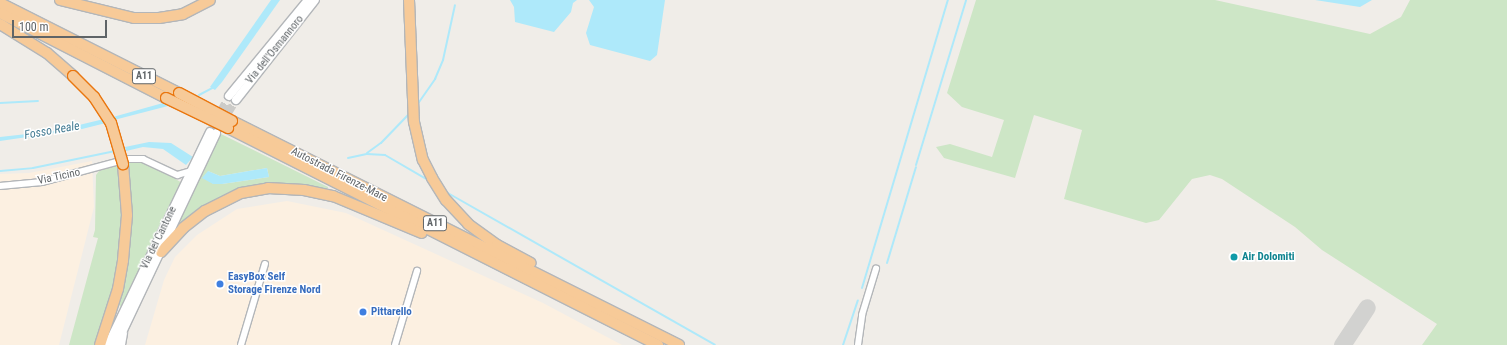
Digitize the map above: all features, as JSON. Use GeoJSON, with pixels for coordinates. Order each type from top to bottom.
{"type":"FeatureCollection","features":[{"type":"Feature","properties":{"kind":"highway"},"geometry":{"type":"LineString","coordinates":[[60,0],[134,18],[159,18],[183,14],[210,0]]}},
{"type":"Feature","properties":{"kind":"highway","name":"Autostrada Firenze-Mare"},"geometry":{"type":"LineString","coordinates":[[0,3],[178,94],[230,125],[491,261],[658,345]]}},
{"type":"Feature","properties":{"kind":"highway"},"geometry":{"type":"LineString","coordinates":[[409,5],[412,102],[417,138],[426,166],[446,200],[459,215],[487,238],[639,325]]}},
{"type":"Feature","properties":{"kind":"highway","name":"Autostrada Firenze-Mare"},"geometry":{"type":"LineString","coordinates":[[0,13],[166,98],[230,125],[679,345]]}},
{"type":"Feature","properties":{"kind":"highway"},"geometry":{"type":"LineString","coordinates":[[0,24],[46,53],[74,76],[104,110],[115,133],[123,162],[127,215],[123,260],[118,289],[100,345]]}},
{"type":"Feature","properties":{"kind":"highway"},"geometry":{"type":"LineString","coordinates":[[162,252],[193,219],[212,206],[248,191],[279,188],[319,192],[348,201],[491,261]]}},
{"type":"Feature","properties":{"kind":"main road","name":"Via dell'Osmannoro"},"geometry":{"type":"LineString","coordinates":[[308,0],[233,98],[315,0]]}},
{"type":"Feature","properties":{"kind":"main road","name":"Via del Cantone"},"geometry":{"type":"LineString","coordinates":[[108,345],[192,169],[213,132],[162,252],[128,318],[116,345]]}},
{"type":"Feature","properties":{"kind":"street","name":"Via Ticino"},"geometry":{"type":"LineString","coordinates":[[0,186],[42,182],[123,162],[143,159],[178,176],[185,175],[192,169]]}},
{"type":"Feature","properties":{"kind":"street"},"geometry":{"type":"LineString","coordinates":[[241,345],[265,264]]}},
{"type":"Feature","properties":{"kind":"street"},"geometry":{"type":"LineString","coordinates":[[858,345],[862,316],[876,269]]}},
{"type":"Feature","properties":{"kind":"street"},"geometry":{"type":"LineString","coordinates":[[395,345],[417,271]]}},
{"type":"Feature","properties":{"kind":"street","name":"Via del Cantone"},"geometry":{"type":"LineString","coordinates":[[122,345],[128,318]]}},
{"type":"Feature","properties":{"kind":"shaded area"},"geometry":{"type":"Polygon","coordinates":[[[92,161],[94,207],[59,345],[0,345],[0,174],[29,173],[92,161]]]}},
{"type":"Feature","properties":{"kind":"shaded area"},"geometry":{"type":"Polygon","coordinates":[[[287,201],[346,213],[543,303],[622,345],[145,345],[164,280],[175,257],[197,235],[237,209],[287,201]]]}},
{"type":"Feature","properties":{"kind":"green space"},"geometry":{"type":"Polygon","coordinates":[[[976,0],[1215,0],[1370,34],[1401,17],[1410,0],[1507,0],[1507,345],[1422,345],[1437,324],[1322,250],[1295,227],[1222,179],[1210,175],[1192,179],[1159,220],[1146,223],[1064,199],[1082,130],[1034,115],[1015,178],[944,158],[936,147],[950,144],[992,157],[1004,120],[962,107],[947,93],[976,0]]]}},
{"type":"Feature","properties":{"kind":"green space"},"geometry":{"type":"Polygon","coordinates":[[[221,134],[328,187],[240,190],[201,208],[177,226],[221,134]],[[267,168],[220,176],[208,171],[213,184],[269,177],[267,168]]]}},
{"type":"Feature","properties":{"kind":"green space"},"geometry":{"type":"Polygon","coordinates":[[[139,160],[156,167],[182,183],[121,307],[118,304],[129,256],[128,162],[139,160]]]}},
{"type":"Feature","properties":{"kind":"green space"},"geometry":{"type":"Polygon","coordinates":[[[118,165],[122,184],[123,238],[113,294],[97,345],[69,345],[98,238],[93,237],[95,230],[96,175],[99,171],[118,165]]]}},
{"type":"Feature","properties":{"kind":"water"},"geometry":{"type":"Polygon","coordinates":[[[271,0],[280,0],[222,82],[215,90],[210,87],[271,0]]]}},
{"type":"Feature","properties":{"kind":"water"},"geometry":{"type":"Polygon","coordinates":[[[510,0],[577,0],[573,3],[571,12],[554,32],[515,22],[514,7],[510,0]]]}},
{"type":"Feature","properties":{"kind":"water"},"geometry":{"type":"Polygon","coordinates":[[[589,0],[665,0],[657,55],[650,61],[590,45],[586,33],[594,7],[589,0]]]}},
{"type":"Feature","properties":{"kind":"water"},"geometry":{"type":"Polygon","coordinates":[[[1315,0],[1372,0],[1360,7],[1315,0]]]}},
{"type":"Feature","properties":{"kind":"water"},"geometry":{"type":"Polygon","coordinates":[[[163,103],[168,106],[114,120],[113,117],[163,103]]]}},
{"type":"Feature","properties":{"kind":"water"},"geometry":{"type":"Polygon","coordinates":[[[104,119],[106,123],[82,129],[0,141],[0,137],[54,131],[104,119]]]}},
{"type":"Feature","properties":{"kind":"water"},"geometry":{"type":"Polygon","coordinates":[[[149,142],[171,143],[193,157],[186,165],[163,149],[143,147],[126,151],[125,147],[149,142]]]}},
{"type":"Feature","properties":{"kind":"water"},"geometry":{"type":"Polygon","coordinates":[[[267,168],[269,177],[222,184],[213,184],[202,178],[208,171],[220,176],[267,168]]]}},
{"type":"Feature","properties":{"kind":"waterway"},"geometry":{"type":"LineString","coordinates":[[862,288],[948,0]]}},
{"type":"Feature","properties":{"kind":"waterway"},"geometry":{"type":"LineString","coordinates":[[916,165],[966,0]]}},
{"type":"Feature","properties":{"kind":"waterway"},"geometry":{"type":"LineString","coordinates":[[417,105],[435,79],[443,60],[455,5]]}},
{"type":"Feature","properties":{"kind":"waterway","name":"Fosso Reale"},"geometry":{"type":"LineString","coordinates":[[199,95],[214,87]]}},
{"type":"Feature","properties":{"kind":"waterway"},"geometry":{"type":"LineString","coordinates":[[0,103],[38,101]]}},
{"type":"Feature","properties":{"kind":"waterway"},"geometry":{"type":"LineString","coordinates":[[367,153],[381,143],[410,113]]}},
{"type":"Feature","properties":{"kind":"waterway"},"geometry":{"type":"LineString","coordinates":[[0,171],[33,168],[115,151]]}},
{"type":"Feature","properties":{"kind":"waterway"},"geometry":{"type":"LineString","coordinates":[[348,158],[367,154],[385,155],[428,180]]}},
{"type":"Feature","properties":{"kind":"waterway"},"geometry":{"type":"LineString","coordinates":[[887,263],[916,167]]}},
{"type":"Feature","properties":{"kind":"waterway"},"geometry":{"type":"LineString","coordinates":[[446,192],[715,345]]}},
{"type":"Feature","properties":{"kind":"waterway"},"geometry":{"type":"LineString","coordinates":[[843,345],[858,300]]}},
{"type":"Feature","properties":{"kind":"taxiway"},"geometry":{"type":"LineString","coordinates":[[1342,345],[1367,307]]}},
{"type":"Feature","properties":{"kind":"tunnel"},"geometry":{"type":"LineString","coordinates":[[210,132],[229,96]]}},
{"type":"Feature","properties":{"kind":"tunnel"},"geometry":{"type":"LineString","coordinates":[[216,133],[236,100]]}},
{"type":"Feature","properties":{"kind":"place","name":"Air Dolomiti"},"geometry":{"type":"Point","coordinates":[1234,257]}},
{"type":"Feature","properties":{"kind":"place","name":"EasyBox Self Storage Firenze Nord"},"geometry":{"type":"Point","coordinates":[220,284]}},
{"type":"Feature","properties":{"kind":"place","name":"Pittarello"},"geometry":{"type":"Point","coordinates":[363,312]}}]}
